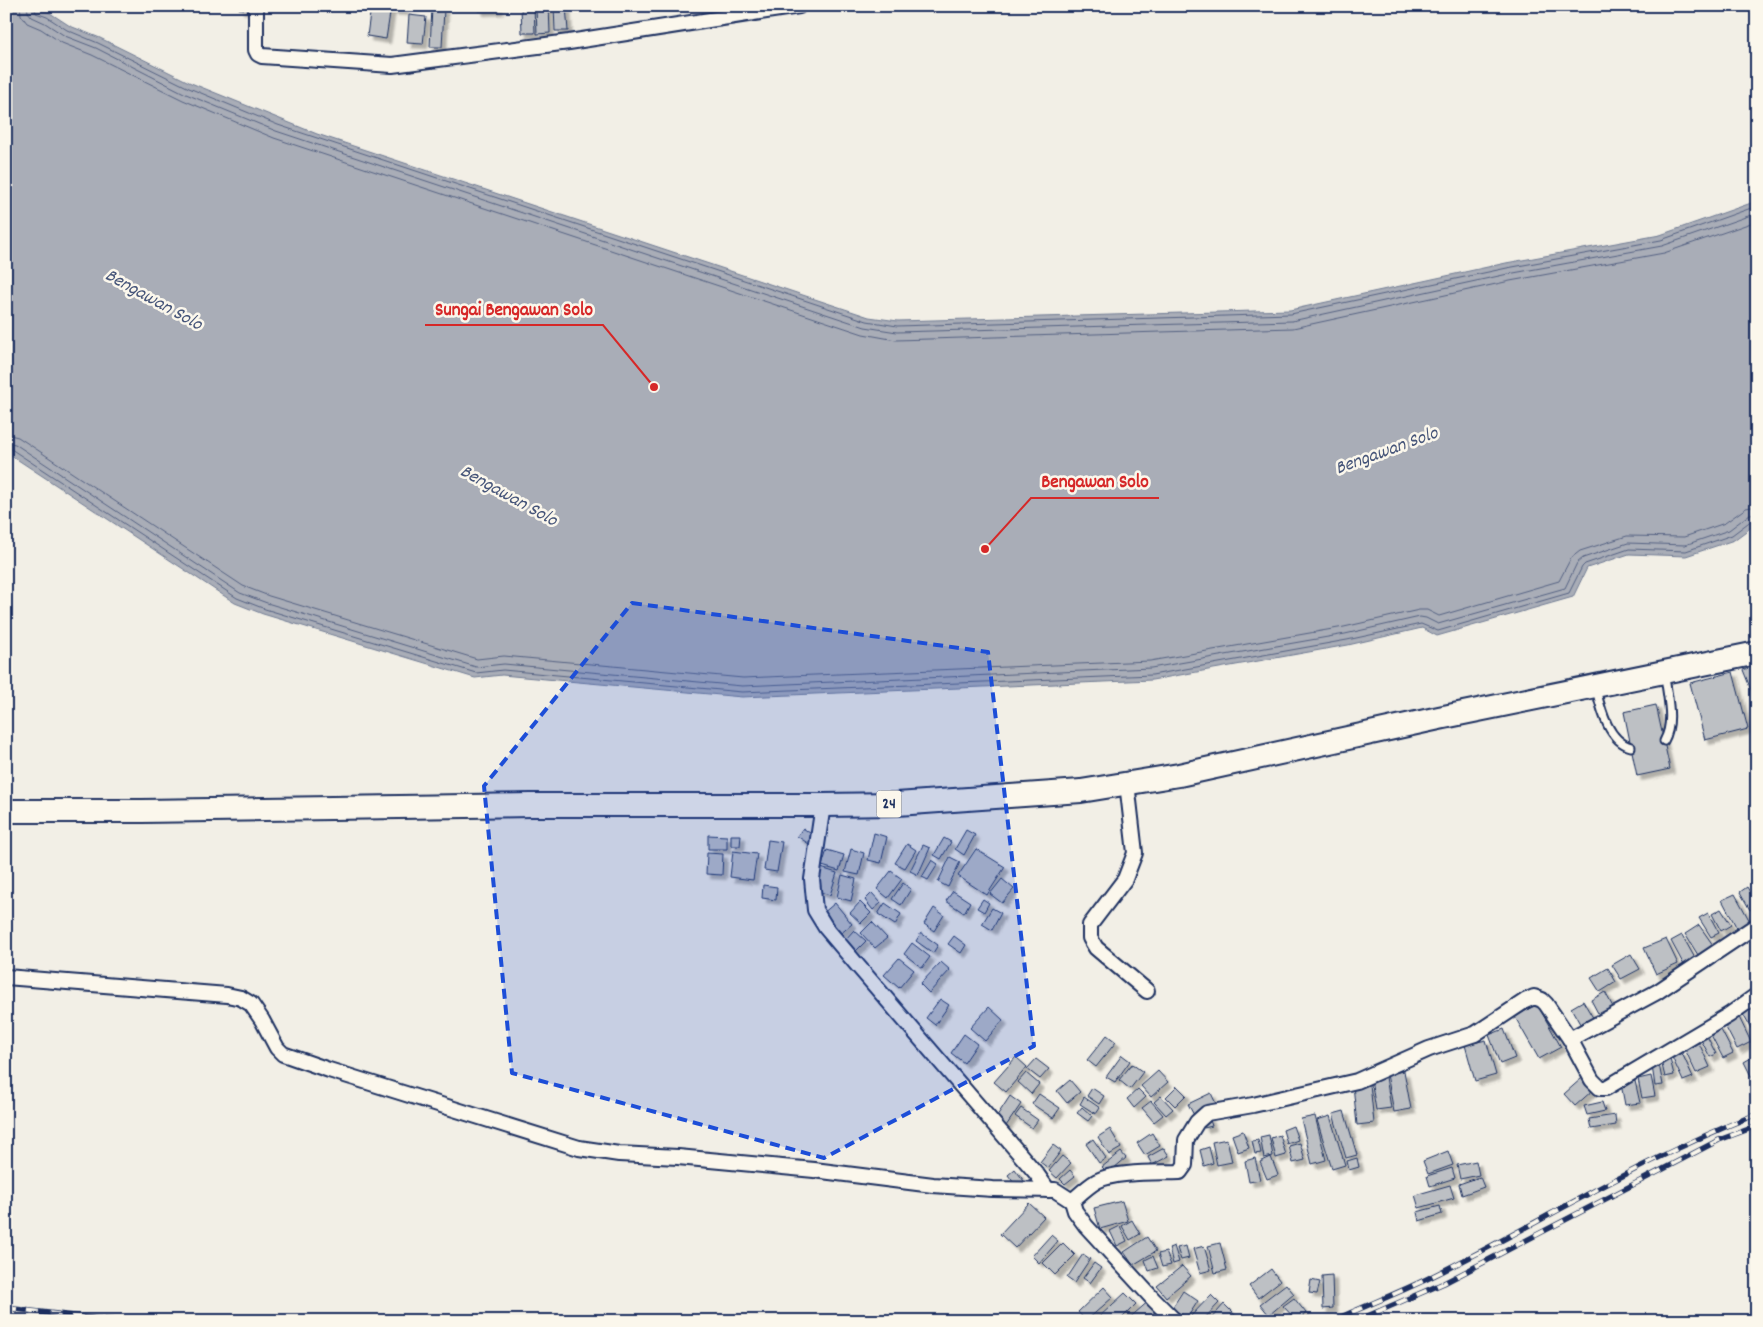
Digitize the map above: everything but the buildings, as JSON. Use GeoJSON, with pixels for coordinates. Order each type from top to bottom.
{"type":"FeatureCollection","features":[{"type":"Feature","properties":{"kind":"highway","name":"24"},"geometry":{"type":"LineString","coordinates":[[6,811],[181,811],[531,805],[897,804],[1081,791],[1179,774],[1757,653]]}},
{"type":"Feature","properties":{"kind":"street"},"geometry":{"type":"LineString","coordinates":[[256,6],[256,50],[262,56],[392,65],[568,42],[799,6]]}},
{"type":"Feature","properties":{"kind":"street"},"geometry":{"type":"LineString","coordinates":[[1127,783],[1135,853],[1125,879],[1090,924],[1090,938],[1096,948],[1146,992]]}},
{"type":"Feature","properties":{"kind":"street"},"geometry":{"type":"LineString","coordinates":[[823,805],[812,879],[815,910],[826,928],[1036,1173],[1048,1190]]}},
{"type":"Feature","properties":{"kind":"street"},"geometry":{"type":"LineString","coordinates":[[1570,1039],[1657,992],[1757,925]]}},
{"type":"Feature","properties":{"kind":"street"},"geometry":{"type":"LineString","coordinates":[[6,977],[227,995],[241,998],[251,1004],[277,1048],[283,1054],[328,1070],[579,1148],[619,1154],[678,1157],[814,1170],[934,1185],[1059,1192],[1072,1201],[1075,1211],[1086,1226],[1175,1321]]}},
{"type":"Feature","properties":{"kind":"street"},"geometry":{"type":"LineString","coordinates":[[1072,1201],[1103,1178],[1119,1175],[1180,1172],[1186,1162],[1186,1140],[1197,1122],[1207,1113],[1254,1105],[1358,1081],[1430,1049],[1475,1034],[1530,998],[1538,998],[1546,1004],[1570,1039],[1592,1080],[1600,1088],[1606,1088],[1729,1015],[1757,995]]}},
{"type":"Feature","properties":{"kind":"lane"},"geometry":{"type":"LineString","coordinates":[[1664,741],[1669,732],[1670,721],[1665,673]]}},
{"type":"Feature","properties":{"kind":"lane"},"geometry":{"type":"LineString","coordinates":[[1595,686],[1602,714],[1610,729],[1625,745],[1631,747]]}},
{"type":"Feature","properties":{"kind":"highlighted area"},"geometry":{"type":"Polygon","coordinates":[[[632,603],[988,652],[1034,1046],[824,1158],[512,1073],[484,786],[632,603]]]}},
{"type":"Feature","properties":{"kind":"water"},"geometry":{"type":"Polygon","coordinates":[[[6,6],[33,6],[50,13],[70,26],[100,38],[191,83],[317,134],[869,317],[898,321],[1290,310],[1506,263],[1660,235],[1757,201],[1757,523],[1734,540],[1686,556],[1629,554],[1587,568],[1573,597],[1437,636],[1422,628],[1348,645],[1152,680],[742,697],[502,675],[475,678],[263,614],[235,603],[6,452],[6,6]]]}},
{"type":"Feature","properties":{"kind":"railway"},"geometry":{"type":"LineString","coordinates":[[1332,1321],[1426,1280],[1636,1169],[1757,1114]]}},
{"type":"Feature","properties":{"kind":"railway"},"geometry":{"type":"LineString","coordinates":[[1356,1321],[1444,1283],[1719,1140],[1757,1126]]}},
{"type":"Feature","properties":{"kind":"railway"},"geometry":{"type":"LineString","coordinates":[[6,1308],[117,1321]]}},
{"type":"Feature","properties":{"kind":"railway"},"geometry":{"type":"LineString","coordinates":[[6,1319],[18,1321]]}},
{"type":"Feature","properties":{"kind":"place","name":"Sungai Bengawan Solo"},"geometry":{"type":"Point","coordinates":[654,387]}},
{"type":"Feature","properties":{"kind":"place","name":"Bengawan Solo"},"geometry":{"type":"Point","coordinates":[985,549]}}]}
